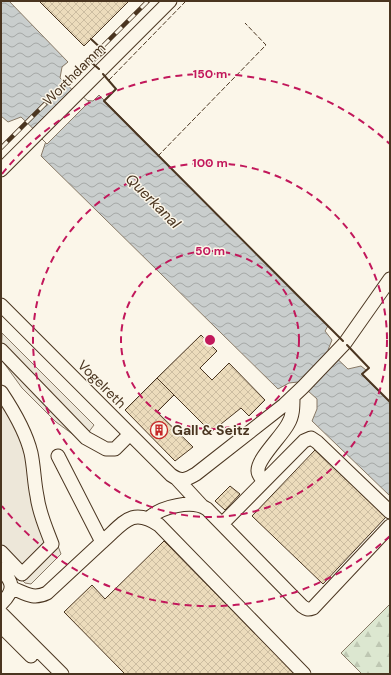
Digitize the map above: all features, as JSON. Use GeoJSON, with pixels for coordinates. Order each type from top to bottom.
{"type":"FeatureCollection","features":[{"type":"Feature","properties":{"kind":"street","name":"Worthdamm"},"geometry":{"type":"LineString","coordinates":[[1,170],[170,1]]}},
{"type":"Feature","properties":{"kind":"street"},"geometry":{"type":"LineString","coordinates":[[180,480],[188,479],[196,474],[293,397],[346,343],[390,279]]}},
{"type":"Feature","properties":{"kind":"street","name":"Vogelreth"},"geometry":{"type":"LineString","coordinates":[[3,311],[171,475],[180,480],[202,506],[222,524],[306,609],[312,608],[390,526]]}},
{"type":"Feature","properties":{"kind":"street"},"geometry":{"type":"LineString","coordinates":[[1,350],[86,438],[106,449],[115,449],[130,434]]}},
{"type":"Feature","properties":{"kind":"street"},"geometry":{"type":"LineString","coordinates":[[1,392],[16,418],[31,453],[37,498],[43,521],[52,544],[22,574],[1,552]]}},
{"type":"Feature","properties":{"kind":"street"},"geometry":{"type":"LineString","coordinates":[[264,481],[258,475],[258,467],[292,417],[293,397]]}},
{"type":"Feature","properties":{"kind":"street"},"geometry":{"type":"LineString","coordinates":[[222,524],[304,440],[311,438],[318,442],[390,512]]}},
{"type":"Feature","properties":{"kind":"street"},"geometry":{"type":"LineString","coordinates":[[58,456],[102,542]]}},
{"type":"Feature","properties":{"kind":"street"},"geometry":{"type":"LineString","coordinates":[[149,518],[154,514],[168,508],[196,504],[202,506]]}},
{"type":"Feature","properties":{"kind":"street"},"geometry":{"type":"LineString","coordinates":[[12,588],[33,597],[47,593],[130,517],[142,516],[149,518],[159,525],[304,674]]}},
{"type":"Feature","properties":{"kind":"street"},"geometry":{"type":"LineString","coordinates":[[1,569],[10,581],[12,588],[10,595],[1,604]]}},
{"type":"Feature","properties":{"kind":"street"},"geometry":{"type":"LineString","coordinates":[[1,613],[62,674]]}},
{"type":"Feature","properties":{"kind":"street"},"geometry":{"type":"LineString","coordinates":[[1,626],[49,674]]}},
{"type":"Feature","properties":{"kind":"green space"},"geometry":{"type":"Polygon","coordinates":[[[390,604],[390,674],[362,674],[341,653],[390,604]]]}},
{"type":"Feature","properties":{"kind":"shaded area"},"geometry":{"type":"Polygon","coordinates":[[[2,333],[94,425],[82,441],[56,422],[22,388],[1,359],[2,333]]]}},
{"type":"Feature","properties":{"kind":"shaded area"},"geometry":{"type":"Polygon","coordinates":[[[1,384],[14,406],[36,463],[48,520],[61,554],[31,584],[25,583],[1,559],[1,384]]]}},
{"type":"Feature","properties":{"kind":"water","name":"Querkanal"},"geometry":{"type":"Polygon","coordinates":[[[1,1],[9,1],[68,62],[62,67],[60,78],[83,100],[93,101],[99,95],[328,326],[325,331],[332,340],[328,350],[348,369],[361,366],[366,370],[362,375],[390,402],[390,496],[312,421],[317,409],[317,399],[298,382],[289,383],[278,389],[41,156],[46,141],[21,117],[8,122],[1,116],[1,1]]]}},
{"type":"Feature","properties":{"kind":"pier"},"geometry":{"type":"Polygon","coordinates":[[[73,88],[89,102],[47,144],[32,129],[73,88]]]}},
{"type":"Feature","properties":{"kind":"building"},"geometry":{"type":"Polygon","coordinates":[[[39,1],[129,1],[84,46],[39,1]]]}},
{"type":"Feature","properties":{"kind":"building"},"geometry":{"type":"Polygon","coordinates":[[[201,335],[217,351],[200,368],[212,380],[229,363],[265,400],[249,416],[241,408],[211,432],[157,378],[201,335]]]}},
{"type":"Feature","properties":{"kind":"building","name":"Gall & Seitz"},"geometry":{"type":"Polygon","coordinates":[[[157,378],[174,395],[157,412],[193,447],[175,461],[125,410],[157,378]]]}},
{"type":"Feature","properties":{"kind":"building"},"geometry":{"type":"Polygon","coordinates":[[[315,450],[386,517],[323,584],[252,516],[315,450]]]}},
{"type":"Feature","properties":{"kind":"building"},"geometry":{"type":"Polygon","coordinates":[[[230,486],[240,494],[225,510],[215,501],[230,486]]]}},
{"type":"Feature","properties":{"kind":"building"},"geometry":{"type":"Polygon","coordinates":[[[164,541],[295,674],[125,674],[64,612],[92,585],[105,599],[164,541]]]}},
{"type":"Feature","properties":{"kind":"railway"},"geometry":{"type":"LineString","coordinates":[[1,148],[148,1]]}},
{"type":"Feature","properties":{"kind":"fence"},"geometry":{"type":"LineString","coordinates":[[109,80],[186,1]]}},
{"type":"Feature","properties":{"kind":"fence"},"geometry":{"type":"LineString","coordinates":[[158,156],[266,45],[245,23]]}},
{"type":"Feature","properties":{"kind":"wall"},"geometry":{"type":"LineString","coordinates":[[91,39],[105,52],[92,63],[99,69]]}},
{"type":"Feature","properties":{"kind":"wall"},"geometry":{"type":"LineString","coordinates":[[103,74],[116,89],[104,101],[343,341]]}},
{"type":"Feature","properties":{"kind":"wall"},"geometry":{"type":"LineString","coordinates":[[347,345],[369,368],[362,374],[390,402]]}},
{"type":"Feature","properties":{"kind":"place","name":"Gall & Seitz"},"geometry":{"type":"Point","coordinates":[159,430]}}]}
